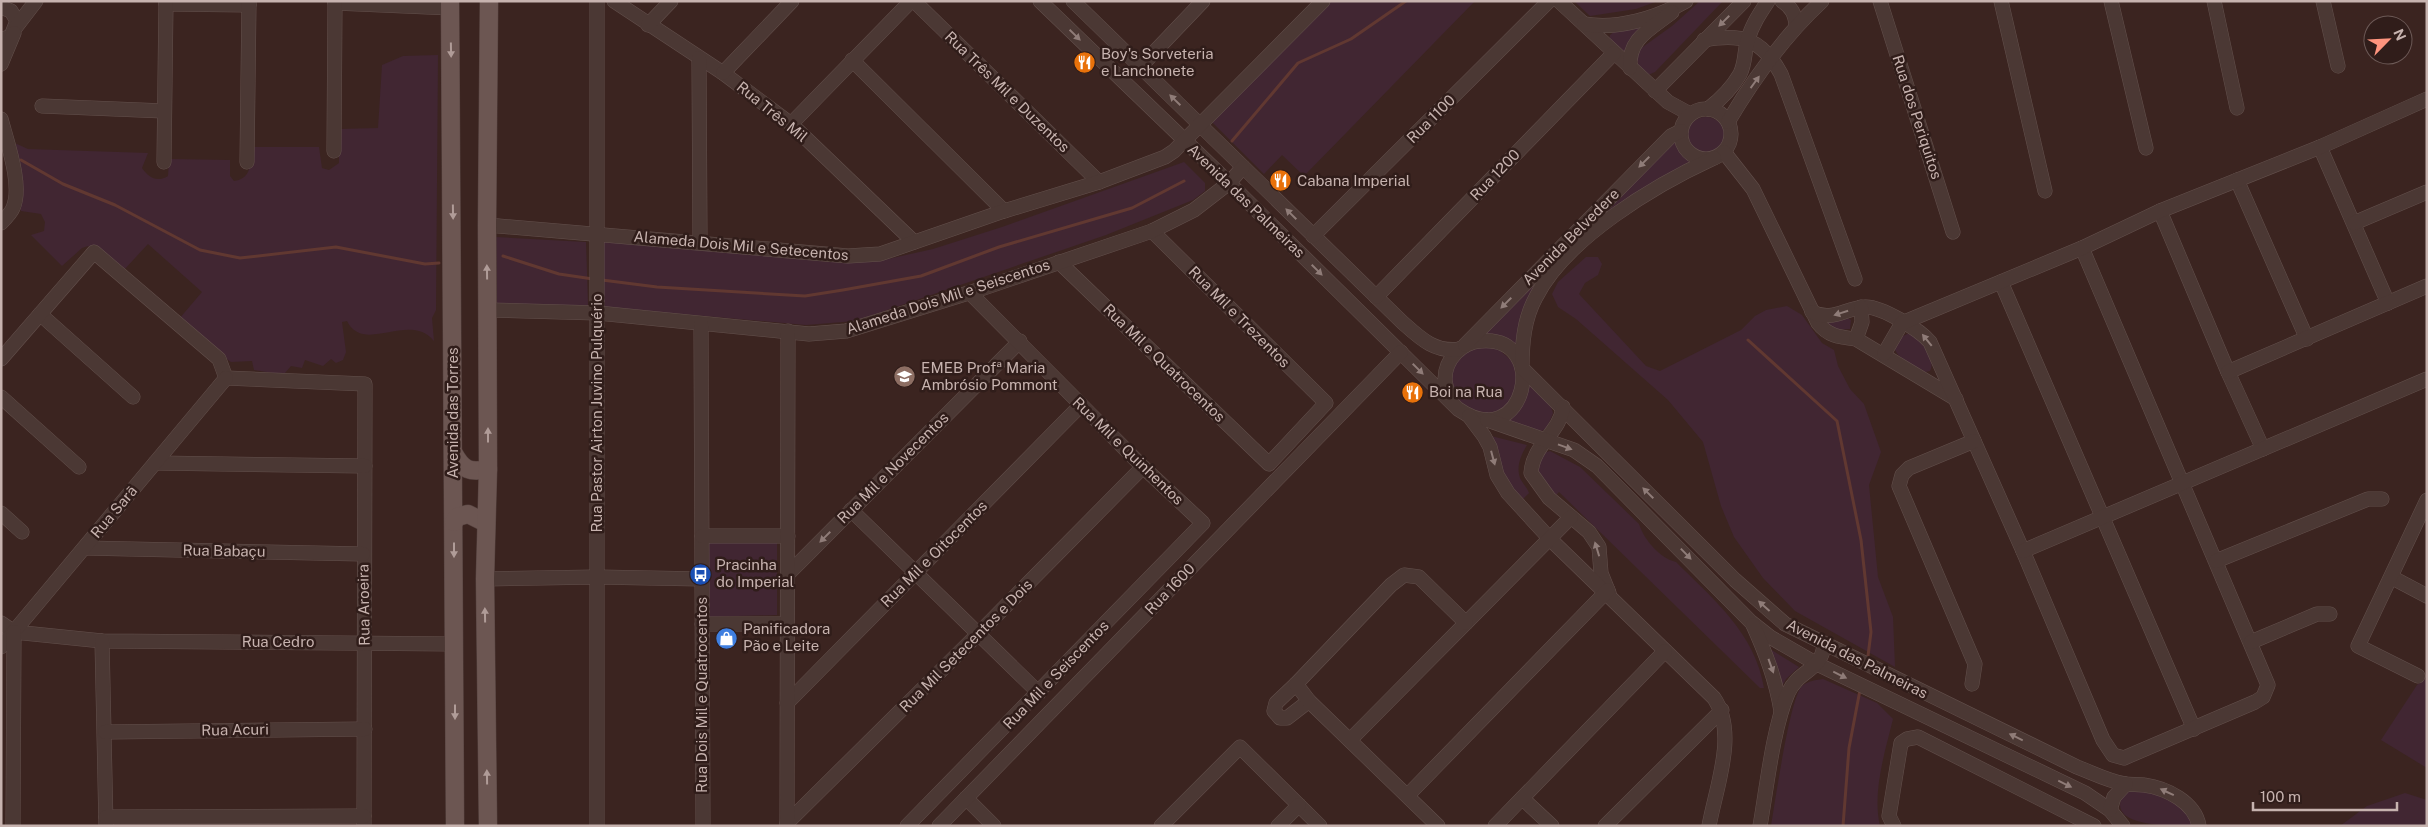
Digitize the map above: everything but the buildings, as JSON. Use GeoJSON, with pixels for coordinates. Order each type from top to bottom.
{"type":"FeatureCollection","features":[{"type":"Feature","properties":{"kind":"main road"},"geometry":{"type":"LineString","coordinates":[[488,826],[485,579],[488,469],[487,225],[489,1]]}},
{"type":"Feature","properties":{"kind":"main road","name":"Avenida das Torres"},"geometry":{"type":"LineString","coordinates":[[451,5],[455,826]]}},
{"type":"Feature","properties":{"kind":"main road"},"geometry":{"type":"LineString","coordinates":[[454,454],[461,467],[467,471],[474,472],[488,469]]}},
{"type":"Feature","properties":{"kind":"main road"},"geometry":{"type":"LineString","coordinates":[[454,522],[457,517],[468,514],[486,524]]}},
{"type":"Feature","properties":{"kind":"street"},"geometry":{"type":"LineString","coordinates":[[1,7],[12,1]]}},
{"type":"Feature","properties":{"kind":"street"},"geometry":{"type":"LineString","coordinates":[[1,40],[11,36],[36,1]]}},
{"type":"Feature","properties":{"kind":"street","name":"Rua Pastor Airton Juvino Pulquério"},"geometry":{"type":"LineString","coordinates":[[597,1],[597,826]]}},
{"type":"Feature","properties":{"kind":"street","name":"Rua Três Mil"},"geometry":{"type":"LineString","coordinates":[[614,1],[723,73],[791,124],[914,242]]}},
{"type":"Feature","properties":{"kind":"street"},"geometry":{"type":"LineString","coordinates":[[648,25],[670,1]]}},
{"type":"Feature","properties":{"kind":"street"},"geometry":{"type":"LineString","coordinates":[[723,73],[792,1]]}},
{"type":"Feature","properties":{"kind":"street"},"geometry":{"type":"LineString","coordinates":[[791,124],[852,60],[913,1]]}},
{"type":"Feature","properties":{"kind":"street","name":"Rua Três Mil e Duzentos"},"geometry":{"type":"LineString","coordinates":[[913,1],[1099,182]]}},
{"type":"Feature","properties":{"kind":"street","name":"Avenida das Palmeiras"},"geometry":{"type":"LineString","coordinates":[[1040,1],[1451,401]]}},
{"type":"Feature","properties":{"kind":"street"},"geometry":{"type":"LineString","coordinates":[[1140,67],[1203,1]]}},
{"type":"Feature","properties":{"kind":"street","name":"Alameda Dois Mil e Setecentos"},"geometry":{"type":"LineString","coordinates":[[487,225],[848,256],[880,254],[1004,211],[1099,182],[1165,157],[1184,141],[1322,1]]}},
{"type":"Feature","properties":{"kind":"street","name":"Rua 1100"},"geometry":{"type":"LineString","coordinates":[[1312,236],[1549,1]]}},
{"type":"Feature","properties":{"kind":"street"},"geometry":{"type":"LineString","coordinates":[[1559,1],[1655,91],[1668,102],[1690,114],[1708,109],[1725,95],[1740,74],[1746,56],[1747,41],[1756,20],[1768,1]]}},
{"type":"Feature","properties":{"kind":"street"},"geometry":{"type":"LineString","coordinates":[[1655,91],[1744,1]]}},
{"type":"Feature","properties":{"kind":"street"},"geometry":{"type":"LineString","coordinates":[[1782,1],[1789,6],[1795,15],[1796,25]]}},
{"type":"Feature","properties":{"kind":"street"},"geometry":{"type":"LineString","coordinates":[[1728,122],[1771,57],[1796,25],[1822,1]]}},
{"type":"Feature","properties":{"kind":"street","name":"Rua dos Periquitos"},"geometry":{"type":"LineString","coordinates":[[1880,1],[1954,232]]}},
{"type":"Feature","properties":{"kind":"street"},"geometry":{"type":"LineString","coordinates":[[2000,1],[2045,192]]}},
{"type":"Feature","properties":{"kind":"street"},"geometry":{"type":"LineString","coordinates":[[2111,1],[2146,148]]}},
{"type":"Feature","properties":{"kind":"street"},"geometry":{"type":"LineString","coordinates":[[2214,1],[2237,108]]}},
{"type":"Feature","properties":{"kind":"street"},"geometry":{"type":"LineString","coordinates":[[2323,1],[2338,66]]}},
{"type":"Feature","properties":{"kind":"street"},"geometry":{"type":"LineString","coordinates":[[164,162],[166,2],[249,3],[247,162]]}},
{"type":"Feature","properties":{"kind":"street"},"geometry":{"type":"LineString","coordinates":[[334,151],[335,2],[451,5]]}},
{"type":"Feature","properties":{"kind":"street"},"geometry":{"type":"LineString","coordinates":[[1584,24],[1602,27],[1618,24],[1659,14],[1685,2]]}},
{"type":"Feature","properties":{"kind":"street"},"geometry":{"type":"LineString","coordinates":[[1630,68],[1630,55],[1633,45],[1685,2]]}},
{"type":"Feature","properties":{"kind":"street","name":"Avenida das Palmeiras"},"geometry":{"type":"LineString","coordinates":[[1077,3],[1362,285],[1417,335],[1442,350],[1462,348]]}},
{"type":"Feature","properties":{"kind":"street"},"geometry":{"type":"LineString","coordinates":[[1,7],[11,11],[16,21],[15,29],[1,64]]}},
{"type":"Feature","properties":{"kind":"street","name":"Rua 1200"},"geometry":{"type":"LineString","coordinates":[[1376,297],[1609,48],[1608,34],[1618,24]]}},
{"type":"Feature","properties":{"kind":"street"},"geometry":{"type":"LineString","coordinates":[[1704,40],[1736,36],[1771,57],[1781,74],[1855,279]]}},
{"type":"Feature","properties":{"kind":"street"},"geometry":{"type":"LineString","coordinates":[[699,58],[700,242]]}},
{"type":"Feature","properties":{"kind":"street"},"geometry":{"type":"LineString","coordinates":[[852,60],[1004,211]]}},
{"type":"Feature","properties":{"kind":"street"},"geometry":{"type":"LineString","coordinates":[[1884,354],[1902,323],[2082,248],[2160,211],[2320,147],[2427,99]]}},
{"type":"Feature","properties":{"kind":"street"},"geometry":{"type":"LineString","coordinates":[[1668,102],[1682,128]]}},
{"type":"Feature","properties":{"kind":"street"},"geometry":{"type":"LineString","coordinates":[[42,106],[164,111]]}},
{"type":"Feature","properties":{"kind":"street"},"geometry":{"type":"LineString","coordinates":[[1690,114],[1682,128],[1681,139],[1690,154],[1698,158],[1719,155],[1731,138],[1728,122],[1723,116],[1708,109]]}},
{"type":"Feature","properties":{"kind":"street"},"geometry":{"type":"LineString","coordinates":[[1,119],[15,178],[16,197],[14,207],[1,223]]}},
{"type":"Feature","properties":{"kind":"street","name":"Avenida Belvedere"},"geometry":{"type":"LineString","coordinates":[[1462,348],[1671,136],[1682,128]]}},
{"type":"Feature","properties":{"kind":"street"},"geometry":{"type":"LineString","coordinates":[[2320,147],[2388,303]]}},
{"type":"Feature","properties":{"kind":"street"},"geometry":{"type":"LineString","coordinates":[[1719,155],[1753,189],[1818,323],[1830,335],[1856,338],[1957,399]]}},
{"type":"Feature","properties":{"kind":"street","name":"Avenida Belvedere"},"geometry":{"type":"LineString","coordinates":[[1522,368],[1523,339],[1530,312],[1546,280],[1568,256],[1624,208],[1678,174],[1719,155]]}},
{"type":"Feature","properties":{"kind":"street","name":"Alameda Dois Mil e Seiscentos"},"geometry":{"type":"LineString","coordinates":[[598,313],[809,334],[846,331],[1152,231],[1194,210],[1229,183],[1243,167]]}},
{"type":"Feature","properties":{"kind":"street"},"geometry":{"type":"LineString","coordinates":[[2237,180],[2307,339]]}},
{"type":"Feature","properties":{"kind":"street"},"geometry":{"type":"LineString","coordinates":[[2354,223],[2427,192]]}},
{"type":"Feature","properties":{"kind":"street"},"geometry":{"type":"LineString","coordinates":[[2160,211],[2228,372],[2263,449]]}},
{"type":"Feature","properties":{"kind":"street","name":"Rua Mil e Trezentos"},"geometry":{"type":"LineString","coordinates":[[1152,231],[1326,403],[1269,464]]}},
{"type":"Feature","properties":{"kind":"street"},"geometry":{"type":"LineString","coordinates":[[1812,312],[1825,318],[1861,307],[1875,308],[1924,335],[1930,342],[1957,399],[2103,740],[2113,755],[2124,758],[2263,697],[2268,685],[2082,248]]}},
{"type":"Feature","properties":{"kind":"street"},"geometry":{"type":"LineString","coordinates":[[1,359],[94,252],[220,359],[226,378]]}},
{"type":"Feature","properties":{"kind":"street","name":"Rua Mil e Quatrocentos"},"geometry":{"type":"LineString","coordinates":[[1059,262],[1269,464]]}},
{"type":"Feature","properties":{"kind":"street"},"geometry":{"type":"LineString","coordinates":[[2001,282],[2194,728]]}},
{"type":"Feature","properties":{"kind":"street"},"geometry":{"type":"LineString","coordinates":[[1346,299],[1362,285]]}},
{"type":"Feature","properties":{"kind":"street"},"geometry":{"type":"LineString","coordinates":[[2228,372],[2427,286]]}},
{"type":"Feature","properties":{"kind":"street","name":"Rua Mil e Quinhentos"},"geometry":{"type":"LineString","coordinates":[[970,292],[1143,467],[1203,523]]}},
{"type":"Feature","properties":{"kind":"street"},"geometry":{"type":"LineString","coordinates":[[1856,338],[1862,322],[1861,307]]}},
{"type":"Feature","properties":{"kind":"street"},"geometry":{"type":"LineString","coordinates":[[488,310],[598,313]]}},
{"type":"Feature","properties":{"kind":"street"},"geometry":{"type":"LineString","coordinates":[[40,314],[132,398]]}},
{"type":"Feature","properties":{"kind":"street","name":"Rua Dois Mil e Quatrocentos"},"geometry":{"type":"LineString","coordinates":[[701,324],[703,826]]}},
{"type":"Feature","properties":{"kind":"street"},"geometry":{"type":"LineString","coordinates":[[787,824],[788,331]]}},
{"type":"Feature","properties":{"kind":"street","name":"Rua Mil e Novecentos"},"geometry":{"type":"LineString","coordinates":[[788,574],[1020,341]]}},
{"type":"Feature","properties":{"kind":"street"},"geometry":{"type":"LineString","coordinates":[[1468,416],[1486,420],[1504,415],[1518,401],[1524,381],[1522,368],[1513,352],[1498,343],[1480,341],[1462,348],[1447,368],[1445,380],[1451,401],[1476,424],[1490,447],[1502,484],[1550,539],[1608,593],[1714,698],[1722,710],[1725,746],[1709,826]]}},
{"type":"Feature","properties":{"kind":"street","name":"Rua 1600"},"geometry":{"type":"LineString","coordinates":[[939,826],[1401,352]]}},
{"type":"Feature","properties":{"kind":"street"},"geometry":{"type":"LineString","coordinates":[[1921,376],[1934,373],[1941,365]]}},
{"type":"Feature","properties":{"kind":"street","name":"Avenida das Palmeiras"},"geometry":{"type":"LineString","coordinates":[[1522,368],[1742,587],[1785,624],[1824,645],[2078,767],[2126,784],[2157,787],[2173,794],[2196,814],[2199,826]]}},
{"type":"Feature","properties":{"kind":"street","name":"Rua Aroeira"},"geometry":{"type":"LineString","coordinates":[[226,378],[365,384],[363,554],[364,821]]}},
{"type":"Feature","properties":{"kind":"street","name":"Rua Sarã"},"geometry":{"type":"LineString","coordinates":[[1,647],[226,378]]}},
{"type":"Feature","properties":{"kind":"street"},"geometry":{"type":"LineString","coordinates":[[2023,551],[2427,379]]}},
{"type":"Feature","properties":{"kind":"street"},"geometry":{"type":"LineString","coordinates":[[1,397],[78,467]]}},
{"type":"Feature","properties":{"kind":"street","name":"Rua Mil e Oitocentos"},"geometry":{"type":"LineString","coordinates":[[787,703],[1081,405]]}},
{"type":"Feature","properties":{"kind":"street"},"geometry":{"type":"LineString","coordinates":[[1563,407],[1562,414],[1532,460],[1531,473],[1550,498],[1590,532],[1599,547],[1601,573],[1608,593]]}},
{"type":"Feature","properties":{"kind":"street","name":"Avenida das Palmeiras"},"geometry":{"type":"LineString","coordinates":[[1486,420],[1574,450],[1597,466],[1751,622],[1770,637],[1817,664],[2085,793],[2110,810],[2123,826]]}},
{"type":"Feature","properties":{"kind":"street"},"geometry":{"type":"LineString","coordinates":[[1972,684],[1975,664],[1899,486],[1902,475],[1910,468],[1974,441]]}},
{"type":"Feature","properties":{"kind":"street"},"geometry":{"type":"LineString","coordinates":[[155,463],[365,466]]}},
{"type":"Feature","properties":{"kind":"street","name":"Rua Mil Setecentos e Dois"},"geometry":{"type":"LineString","coordinates":[[787,824],[1143,467]]}},
{"type":"Feature","properties":{"kind":"street"},"geometry":{"type":"LineString","coordinates":[[2216,561],[2368,499],[2382,499]]}},
{"type":"Feature","properties":{"kind":"street"},"geometry":{"type":"LineString","coordinates":[[2418,676],[2358,646],[2427,500]]}},
{"type":"Feature","properties":{"kind":"street"},"geometry":{"type":"LineString","coordinates":[[852,510],[1039,693]]}},
{"type":"Feature","properties":{"kind":"street"},"geometry":{"type":"LineString","coordinates":[[1,513],[22,532]]}},
{"type":"Feature","properties":{"kind":"street"},"geometry":{"type":"LineString","coordinates":[[1350,740],[1571,517]]}},
{"type":"Feature","properties":{"kind":"street","name":"Rua Mil e Seiscentos"},"geometry":{"type":"LineString","coordinates":[[907,826],[1203,523]]}},
{"type":"Feature","properties":{"kind":"street"},"geometry":{"type":"LineString","coordinates":[[702,536],[788,536]]}},
{"type":"Feature","properties":{"kind":"street","name":"Rua Babaçu"},"geometry":{"type":"LineString","coordinates":[[84,548],[363,554]]}},
{"type":"Feature","properties":{"kind":"street"},"geometry":{"type":"LineString","coordinates":[[1309,701],[1287,718],[1280,718],[1274,711],[1276,703],[1391,585],[1404,575],[1419,578],[1466,622]]}},
{"type":"Feature","properties":{"kind":"street"},"geometry":{"type":"LineString","coordinates":[[485,579],[597,577],[702,579]]}},
{"type":"Feature","properties":{"kind":"street"},"geometry":{"type":"LineString","coordinates":[[2391,577],[2427,596]]}},
{"type":"Feature","properties":{"kind":"street"},"geometry":{"type":"LineString","coordinates":[[1408,795],[1608,593]]}},
{"type":"Feature","properties":{"kind":"street"},"geometry":{"type":"LineString","coordinates":[[2251,642],[2316,614],[2330,614]]}},
{"type":"Feature","properties":{"kind":"street"},"geometry":{"type":"LineString","coordinates":[[1751,622],[1770,662],[1781,712]]}},
{"type":"Feature","properties":{"kind":"street"},"geometry":{"type":"LineString","coordinates":[[1,623],[14,632],[13,826]]}},
{"type":"Feature","properties":{"kind":"street"},"geometry":{"type":"LineString","coordinates":[[702,624],[787,624]]}},
{"type":"Feature","properties":{"kind":"street","name":"Rua Cedro"},"geometry":{"type":"LineString","coordinates":[[14,632],[102,641],[454,644]]}},
{"type":"Feature","properties":{"kind":"street"},"geometry":{"type":"LineString","coordinates":[[102,641],[106,822],[364,821]]}},
{"type":"Feature","properties":{"kind":"street"},"geometry":{"type":"LineString","coordinates":[[1760,826],[1781,712],[1789,690],[1801,675],[1817,664],[1823,657],[1824,645]]}},
{"type":"Feature","properties":{"kind":"street"},"geometry":{"type":"LineString","coordinates":[[1494,826],[1665,651]]}},
{"type":"Feature","properties":{"kind":"street"},"geometry":{"type":"LineString","coordinates":[[1296,684],[1309,701],[1438,826]]}},
{"type":"Feature","properties":{"kind":"street"},"geometry":{"type":"LineString","coordinates":[[1605,826],[1722,710]]}},
{"type":"Feature","properties":{"kind":"street","name":"Rua Acuri"},"geometry":{"type":"LineString","coordinates":[[105,732],[365,729]]}},
{"type":"Feature","properties":{"kind":"street"},"geometry":{"type":"LineString","coordinates":[[1894,826],[1889,816],[1901,743],[1907,739],[1918,737],[2094,826]]}},
{"type":"Feature","properties":{"kind":"street"},"geometry":{"type":"LineString","coordinates":[[1161,826],[1240,747],[1320,826]]}},
{"type":"Feature","properties":{"kind":"street"},"geometry":{"type":"LineString","coordinates":[[2110,810],[2114,798],[2126,784]]}},
{"type":"Feature","properties":{"kind":"street"},"geometry":{"type":"LineString","coordinates":[[966,798],[994,826]]}},
{"type":"Feature","properties":{"kind":"street"},"geometry":{"type":"LineString","coordinates":[[1522,798],[1552,826]]}},
{"type":"Feature","properties":{"kind":"street"},"geometry":{"type":"LineString","coordinates":[[1278,826],[1299,805]]}},
{"type":"Feature","properties":{"kind":"shaded area"},"geometry":{"type":"Polygon","coordinates":[[[1327,1],[1475,1],[1304,176],[1282,155],[1264,174],[1210,120],[1327,1]]]}},
{"type":"Feature","properties":{"kind":"shaded area"},"geometry":{"type":"Polygon","coordinates":[[[1574,1],[1658,1],[1636,9],[1590,16],[1574,1]]]}},
{"type":"Feature","properties":{"kind":"shaded area"},"geometry":{"type":"Polygon","coordinates":[[[1700,1],[1723,1],[1655,72],[1648,75],[1639,68],[1636,54],[1640,49],[1672,26],[1700,1]]]}},
{"type":"Feature","properties":{"kind":"shaded area"},"geometry":{"type":"Polygon","coordinates":[[[1643,26],[1628,42],[1624,53],[1609,40],[1610,35],[1615,31],[1643,26]]]}},
{"type":"Feature","properties":{"kind":"shaded area"},"geometry":{"type":"Polygon","coordinates":[[[438,55],[436,310],[432,318],[434,341],[424,333],[412,330],[364,334],[355,330],[347,321],[342,322],[346,352],[343,360],[336,363],[331,359],[323,366],[305,360],[302,368],[291,366],[285,373],[254,370],[252,361],[231,362],[214,350],[179,319],[202,292],[148,244],[123,271],[88,246],[82,248],[62,266],[31,235],[44,231],[45,222],[41,214],[21,211],[18,204],[12,145],[17,144],[28,149],[148,153],[142,168],[147,174],[157,179],[168,176],[169,159],[230,160],[230,176],[234,181],[240,179],[245,177],[249,169],[250,147],[319,147],[322,168],[329,170],[339,163],[339,129],[378,128],[382,65],[403,56],[438,55]]]}},
{"type":"Feature","properties":{"kind":"shaded area"},"geometry":{"type":"Polygon","coordinates":[[[1706,117],[1719,123],[1725,136],[1719,149],[1706,155],[1693,149],[1687,136],[1693,123],[1706,117]]]}},
{"type":"Feature","properties":{"kind":"shaded area"},"geometry":{"type":"Polygon","coordinates":[[[1673,138],[1678,150],[1690,161],[1636,194],[1531,293],[1521,313],[1515,349],[1480,335],[1673,138]]]}},
{"type":"Feature","properties":{"kind":"shaded area"},"geometry":{"type":"Polygon","coordinates":[[[1184,162],[1205,183],[1205,191],[1193,200],[1106,235],[855,321],[806,325],[602,307],[602,241],[831,262],[879,261],[933,249],[1002,227],[1184,162]]]}},
{"type":"Feature","properties":{"kind":"shaded area"},"geometry":{"type":"Polygon","coordinates":[[[496,237],[586,242],[588,306],[497,304],[496,237]]]}},
{"type":"Feature","properties":{"kind":"shaded area"},"geometry":{"type":"Polygon","coordinates":[[[1586,257],[1598,257],[1602,264],[1598,275],[1585,283],[1579,294],[1646,366],[1660,371],[1741,330],[1755,316],[1766,310],[1787,306],[1802,315],[1822,343],[1834,350],[1838,366],[1850,389],[1864,404],[1881,452],[1869,485],[1878,577],[1893,617],[1895,667],[1795,611],[1763,578],[1734,537],[1721,506],[1703,442],[1668,400],[1576,319],[1558,307],[1552,294],[1558,282],[1586,257]]]}},
{"type":"Feature","properties":{"kind":"shaded area"},"geometry":{"type":"Polygon","coordinates":[[[1840,318],[1851,320],[1850,329],[1837,330],[1826,323],[1840,318]]]}},
{"type":"Feature","properties":{"kind":"shaded area"},"geometry":{"type":"Polygon","coordinates":[[[1907,334],[1917,337],[1926,348],[1931,360],[1932,366],[1930,371],[1925,372],[1905,361],[1896,351],[1895,345],[1898,340],[1907,334]]]}},
{"type":"Feature","properties":{"kind":"shaded area"},"geometry":{"type":"Polygon","coordinates":[[[1474,346],[1496,347],[1513,362],[1519,384],[1508,406],[1486,416],[1454,401],[1451,368],[1453,363],[1464,352],[1474,346]]]}},
{"type":"Feature","properties":{"kind":"shaded area"},"geometry":{"type":"Polygon","coordinates":[[[1530,384],[1550,404],[1553,413],[1547,428],[1540,432],[1506,422],[1523,405],[1530,384]]]}},
{"type":"Feature","properties":{"kind":"shaded area"},"geometry":{"type":"Polygon","coordinates":[[[1491,436],[1527,445],[1519,465],[1520,478],[1529,493],[1523,499],[1520,499],[1505,485],[1491,436]]]}},
{"type":"Feature","properties":{"kind":"shaded area"},"geometry":{"type":"Polygon","coordinates":[[[1550,451],[1580,467],[1639,524],[1653,547],[1664,557],[1676,562],[1718,604],[1752,650],[1764,688],[1760,688],[1559,492],[1556,495],[1536,476],[1535,460],[1543,453],[1550,451]]]}},
{"type":"Feature","properties":{"kind":"shaded area"},"geometry":{"type":"Polygon","coordinates":[[[700,542],[777,542],[777,615],[702,617],[700,542]]]}},
{"type":"Feature","properties":{"kind":"shaded area"},"geometry":{"type":"Polygon","coordinates":[[[1770,649],[1799,667],[1786,679],[1781,688],[1770,649]]]}},
{"type":"Feature","properties":{"kind":"shaded area"},"geometry":{"type":"Polygon","coordinates":[[[2427,678],[2427,768],[2381,740],[2417,685],[2427,678]]]}},
{"type":"Feature","properties":{"kind":"shaded area"},"geometry":{"type":"Polygon","coordinates":[[[1823,679],[1877,703],[1893,719],[1878,786],[1880,826],[1771,826],[1779,774],[1797,694],[1804,684],[1823,679]]]}},
{"type":"Feature","properties":{"kind":"shaded area"},"geometry":{"type":"Polygon","coordinates":[[[2127,789],[2154,791],[2190,812],[2193,826],[2153,824],[2140,822],[2129,817],[2122,811],[2120,802],[2127,789]]]}},
{"type":"Feature","properties":{"kind":"shaded area"},"geometry":{"type":"Polygon","coordinates":[[[2405,793],[2427,800],[2427,826],[2340,826],[2367,806],[2405,793]]]}},
{"type":"Feature","properties":{"kind":"waterway"},"geometry":{"type":"LineString","coordinates":[[1232,141],[1298,63],[1351,39],[1406,1]]}},
{"type":"Feature","properties":{"kind":"waterway"},"geometry":{"type":"LineString","coordinates":[[21,160],[63,184],[115,205],[200,250],[240,258],[336,247],[425,264],[439,263]]}},
{"type":"Feature","properties":{"kind":"waterway"},"geometry":{"type":"LineString","coordinates":[[602,280],[657,287],[805,296],[843,290],[921,276],[999,247],[1132,208],[1184,181]]}},
{"type":"Feature","properties":{"kind":"waterway"},"geometry":{"type":"LineString","coordinates":[[503,256],[559,274],[593,279]]}},
{"type":"Feature","properties":{"kind":"waterway"},"geometry":{"type":"LineString","coordinates":[[1748,340],[1837,421],[1861,540],[1871,632],[1868,656]]}},
{"type":"Feature","properties":{"kind":"waterway"},"geometry":{"type":"LineString","coordinates":[[1843,826],[1849,748],[1860,690]]}},
{"type":"Feature","properties":{"kind":"place","name":"Boy's Sorveteria e Lanchonete"},"geometry":{"type":"Point","coordinates":[1085,63]}},
{"type":"Feature","properties":{"kind":"place","name":"Cabana Imperial"},"geometry":{"type":"Point","coordinates":[1281,181]}},
{"type":"Feature","properties":{"kind":"place","name":"EMEB Profª Maria Ambrósio Pommont"},"geometry":{"type":"Point","coordinates":[905,377]}},
{"type":"Feature","properties":{"kind":"place","name":"Boi na Rua"},"geometry":{"type":"Point","coordinates":[1413,392]}},
{"type":"Feature","properties":{"kind":"place","name":"Pracinha do Imperial"},"geometry":{"type":"Point","coordinates":[700,574]}},
{"type":"Feature","properties":{"kind":"place","name":"Panificadora Pão e Leite"},"geometry":{"type":"Point","coordinates":[727,638]}}]}
